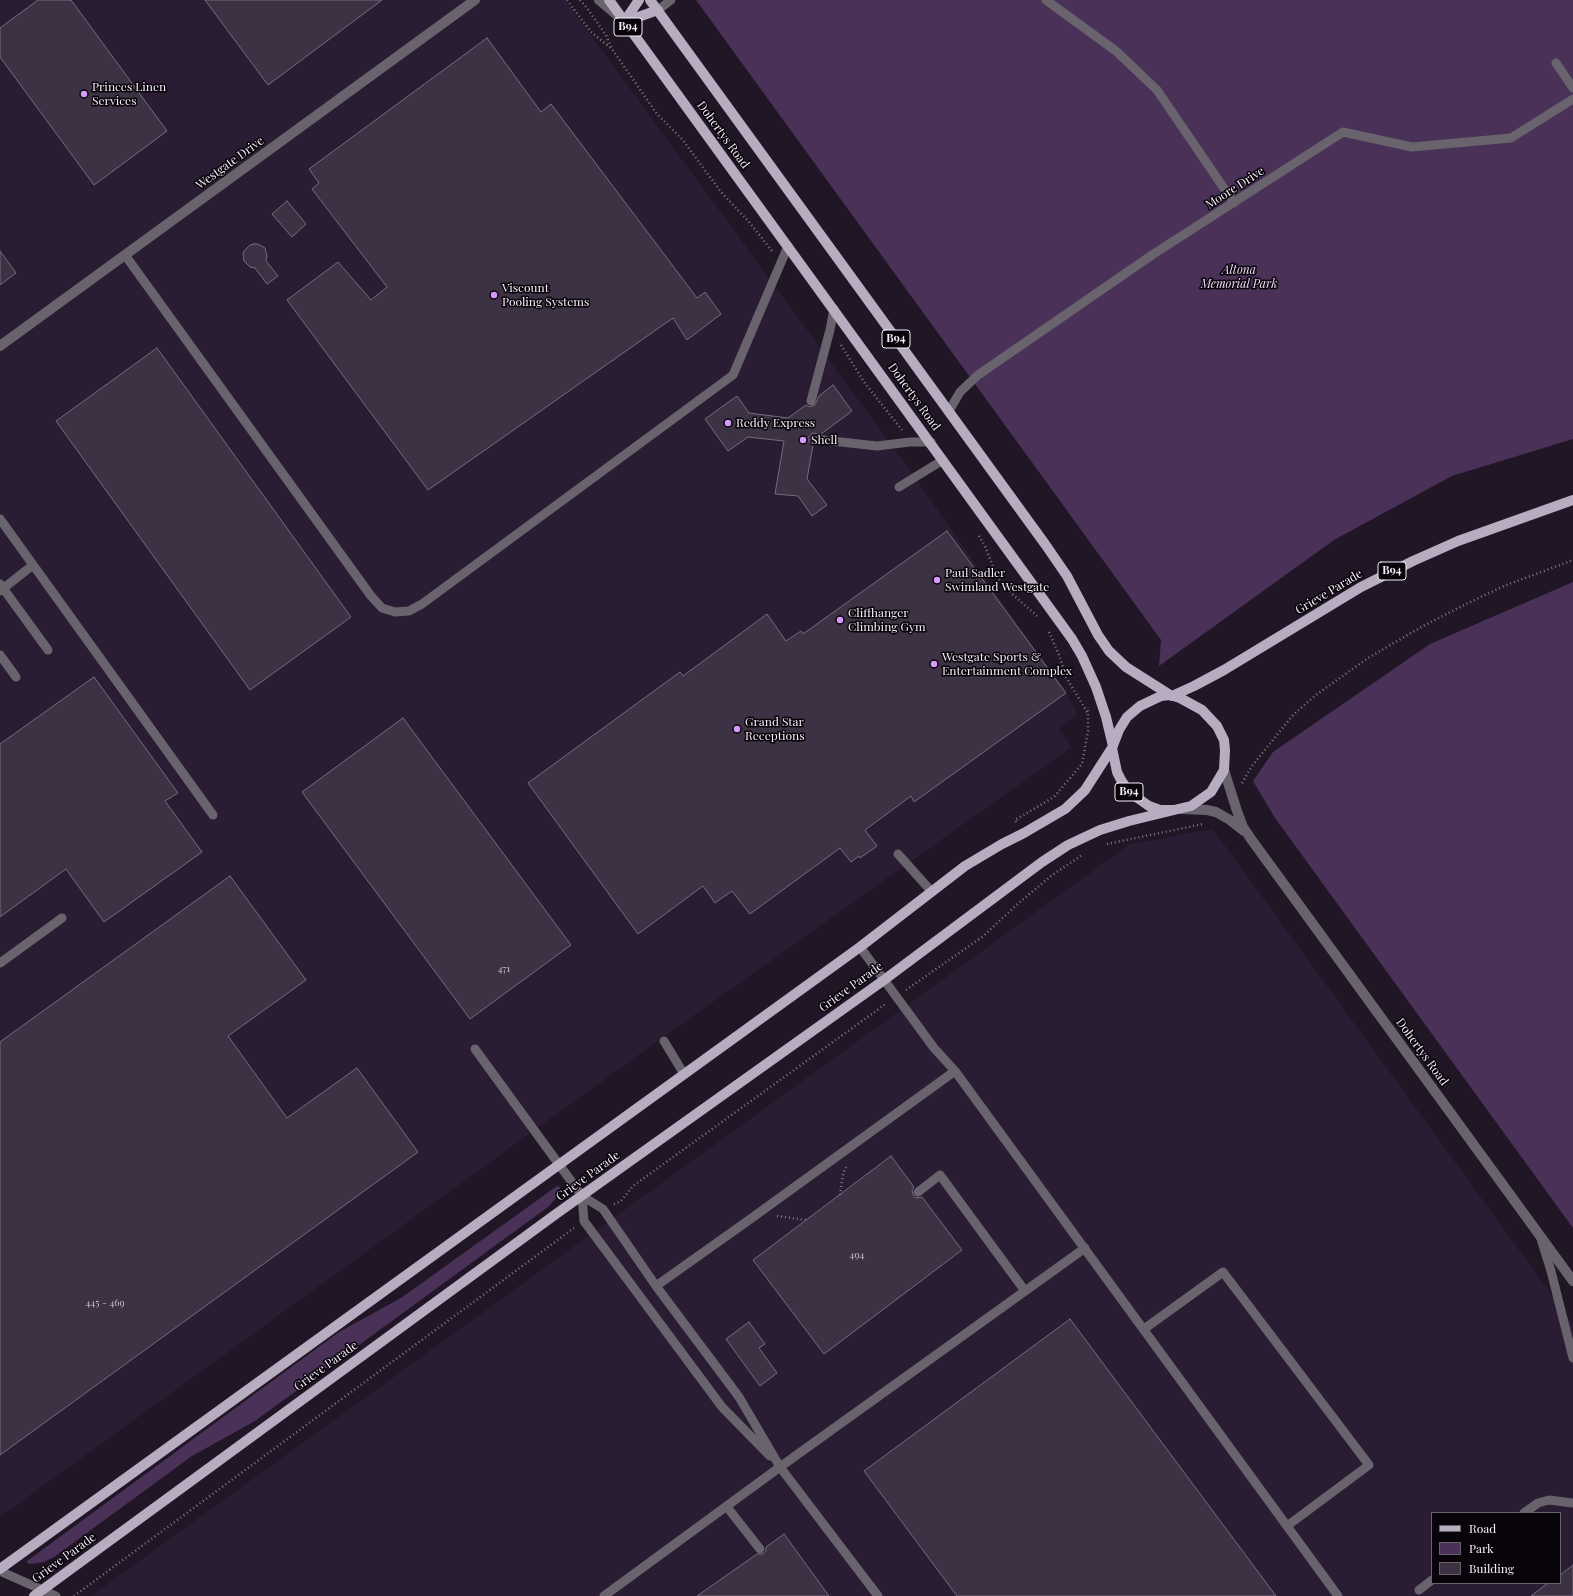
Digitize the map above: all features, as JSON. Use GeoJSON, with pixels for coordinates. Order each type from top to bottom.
{"type":"FeatureCollection","features":[{"type":"Feature","properties":{"kind":"main road","name":"Dohertys Road"},"geometry":{"type":"LineString","coordinates":[[609,0],[834,308],[1072,639],[1091,674],[1098,692],[1106,717],[1112,747]]}},
{"type":"Feature","properties":{"kind":"main road"},"geometry":{"type":"LineString","coordinates":[[624,22],[639,0]]}},
{"type":"Feature","properties":{"kind":"main road","name":"Dohertys Road"},"geometry":{"type":"LineString","coordinates":[[650,0],[1056,559],[1109,651],[1126,667],[1171,696]]}},
{"type":"Feature","properties":{"kind":"main road"},"geometry":{"type":"LineString","coordinates":[[624,22],[658,10]]}},
{"type":"Feature","properties":{"kind":"main road","name":"Grieve Parade"},"geometry":{"type":"LineString","coordinates":[[1171,696],[1224,670],[1361,587],[1413,561],[1458,541],[1573,500]]}},
{"type":"Feature","properties":{"kind":"main road"},"geometry":{"type":"LineString","coordinates":[[0,1570],[860,947],[977,859],[1057,814],[1073,803],[1090,783],[1112,747],[1122,724],[1132,712],[1156,698],[1171,696],[1196,706],[1213,720],[1224,740],[1225,766]]}},
{"type":"Feature","properties":{"kind":"main road","name":"B94"},"geometry":{"type":"LineString","coordinates":[[1112,747],[1120,780],[1129,792],[1149,806],[1160,810],[1191,806],[1204,798],[1216,786],[1225,766]]}},
{"type":"Feature","properties":{"kind":"main road","name":"Grieve Parade"},"geometry":{"type":"LineString","coordinates":[[38,1593],[582,1196],[884,980],[1042,862],[1068,845],[1100,830],[1177,809]]}},
{"type":"Feature","properties":{"kind":"street","name":"Westgate Drive"},"geometry":{"type":"LineString","coordinates":[[0,346],[475,0]]}},
{"type":"Feature","properties":{"kind":"street"},"geometry":{"type":"LineString","coordinates":[[599,0],[624,22]]}},
{"type":"Feature","properties":{"kind":"street","name":"Dohertys Road"},"geometry":{"type":"LineString","coordinates":[[1225,766],[1237,811],[1243,826],[1251,839],[1573,1281]]}},
{"type":"Feature","properties":{"kind":"street","name":"Dohertys Road"},"geometry":{"type":"LineString","coordinates":[[1177,809],[1207,810],[1218,813],[1237,825],[1251,839]]}},
{"type":"Feature","properties":{"kind":"lane"},"geometry":{"type":"LineString","coordinates":[[658,10],[671,0]]}},
{"type":"Feature","properties":{"kind":"lane"},"geometry":{"type":"LineString","coordinates":[[1046,0],[1060,12],[1116,51],[1156,90],[1234,203]]}},
{"type":"Feature","properties":{"kind":"lane"},"geometry":{"type":"LineString","coordinates":[[1556,63],[1573,88]]}},
{"type":"Feature","properties":{"kind":"lane","name":"Moore Drive"},"geometry":{"type":"LineString","coordinates":[[948,411],[960,392],[978,375],[1152,255],[1343,132],[1412,147],[1511,138],[1573,99]]}},
{"type":"Feature","properties":{"kind":"lane"},"geometry":{"type":"LineString","coordinates":[[125,255],[371,596],[382,608],[395,612],[409,611],[422,604],[733,375],[788,246]]}},
{"type":"Feature","properties":{"kind":"lane"},"geometry":{"type":"LineString","coordinates":[[811,401],[830,330],[834,308]]}},
{"type":"Feature","properties":{"kind":"lane"},"geometry":{"type":"LineString","coordinates":[[814,439],[877,446],[910,442],[931,442]]}},
{"type":"Feature","properties":{"kind":"lane"},"geometry":{"type":"LineString","coordinates":[[900,487],[943,460]]}},
{"type":"Feature","properties":{"kind":"lane"},"geometry":{"type":"LineString","coordinates":[[0,519],[213,815]]}},
{"type":"Feature","properties":{"kind":"lane"},"geometry":{"type":"LineString","coordinates":[[33,565],[1,588],[48,650]]}},
{"type":"Feature","properties":{"kind":"lane"},"geometry":{"type":"LineString","coordinates":[[0,655],[16,677]]}},
{"type":"Feature","properties":{"kind":"lane"},"geometry":{"type":"LineString","coordinates":[[898,854],[932,892]]}},
{"type":"Feature","properties":{"kind":"lane"},"geometry":{"type":"LineString","coordinates":[[0,964],[62,918]]}},
{"type":"Feature","properties":{"kind":"lane"},"geometry":{"type":"LineString","coordinates":[[860,947],[934,1048],[955,1071],[1338,1596]]}},
{"type":"Feature","properties":{"kind":"lane"},"geometry":{"type":"LineString","coordinates":[[664,1041],[684,1074]]}},
{"type":"Feature","properties":{"kind":"lane"},"geometry":{"type":"LineString","coordinates":[[475,1050],[582,1196],[603,1209],[656,1286],[739,1397],[780,1467]]}},
{"type":"Feature","properties":{"kind":"lane"},"geometry":{"type":"LineString","coordinates":[[656,1286],[955,1071]]}},
{"type":"Feature","properties":{"kind":"lane"},"geometry":{"type":"LineString","coordinates":[[918,1192],[940,1175],[1025,1291]]}},
{"type":"Feature","properties":{"kind":"lane"},"geometry":{"type":"LineString","coordinates":[[582,1196],[584,1221],[722,1407],[780,1467],[878,1596]]}},
{"type":"Feature","properties":{"kind":"lane"},"geometry":{"type":"LineString","coordinates":[[1538,1234],[1547,1257],[1573,1358]]}},
{"type":"Feature","properties":{"kind":"lane"},"geometry":{"type":"LineString","coordinates":[[604,1596],[780,1467],[1085,1248]]}},
{"type":"Feature","properties":{"kind":"lane"},"geometry":{"type":"LineString","coordinates":[[1144,1329],[1223,1272],[1369,1465],[1287,1526]]}},
{"type":"Feature","properties":{"kind":"lane"},"geometry":{"type":"LineString","coordinates":[[1525,1512],[1538,1503],[1549,1500],[1573,1504]]}},
{"type":"Feature","properties":{"kind":"lane"},"geometry":{"type":"LineString","coordinates":[[727,1507],[760,1549]]}},
{"type":"Feature","properties":{"kind":"lane"},"geometry":{"type":"LineString","coordinates":[[0,1570],[38,1593],[56,1596]]}},
{"type":"Feature","properties":{"kind":"lane"},"geometry":{"type":"LineString","coordinates":[[1419,1590],[1431,1581]]}},
{"type":"Feature","properties":{"kind":"path"},"geometry":{"type":"LineString","coordinates":[[567,0],[585,25],[612,49],[606,35],[580,0]]}},
{"type":"Feature","properties":{"kind":"path"},"geometry":{"type":"LineString","coordinates":[[1024,833],[1015,820],[1054,798],[1082,764],[1088,731],[1088,714],[1066,677],[1059,655],[1048,631]]}},
{"type":"Feature","properties":{"kind":"path"},"geometry":{"type":"LineString","coordinates":[[1042,862],[1051,876]]}},
{"type":"Feature","properties":{"kind":"path"},"geometry":{"type":"LineString","coordinates":[[633,1186],[896,997]]}},
{"type":"Feature","properties":{"kind":"path"},"geometry":{"type":"LineString","coordinates":[[840,1195],[843,1174],[856,1142]]}},
{"type":"Feature","properties":{"kind":"path"},"geometry":{"type":"LineString","coordinates":[[772,1217],[780,1216],[806,1220]]}},
{"type":"Feature","properties":{"kind":"path"},"geometry":{"type":"LineString","coordinates":[[74,1596],[584,1221]]}},
{"type":"Feature","properties":{"kind":"shaded area"},"geometry":{"type":"Polygon","coordinates":[[[0,0],[565,0],[904,462],[1066,693],[1078,714],[1059,729],[1072,747],[655,1043],[0,1517],[0,0]]]}},
{"type":"Feature","properties":{"kind":"shaded area"},"geometry":{"type":"Polygon","coordinates":[[[1213,829],[1573,1324],[1573,1596],[91,1596],[1130,844],[1213,829]]]}},
{"type":"Feature","properties":{"kind":"green space","name":"Altona Memorial Park"},"geometry":{"type":"Polygon","coordinates":[[[696,0],[1573,0],[1573,439],[1452,476],[1334,540],[1159,666],[1161,640],[696,0]]]}},
{"type":"Feature","properties":{"kind":"green space"},"geometry":{"type":"Polygon","coordinates":[[[1573,582],[1573,1228],[1275,818],[1253,781],[1273,752],[1430,644],[1573,582]]]}},
{"type":"Feature","properties":{"kind":"green space"},"geometry":{"type":"Polygon","coordinates":[[[557,1186],[560,1187],[561,1190],[558,1196],[548,1207],[255,1421],[192,1456],[54,1557],[44,1562],[31,1564],[27,1563],[27,1561],[339,1332],[401,1298],[557,1186]]]}},
{"type":"Feature","properties":{"kind":"building","name":"Princes Linen Services"},"geometry":{"type":"Polygon","coordinates":[[[38,0],[71,0],[167,131],[94,185],[0,57],[0,28],[38,0]]]}},
{"type":"Feature","properties":{"kind":"building"},"geometry":{"type":"Polygon","coordinates":[[[205,0],[382,0],[268,85],[205,0]]]}},
{"type":"Feature","properties":{"kind":"building","name":"Viscount Pooling Systems"},"geometry":{"type":"Polygon","coordinates":[[[487,38],[541,112],[551,104],[697,298],[705,292],[721,314],[687,340],[673,318],[428,490],[287,300],[338,262],[371,300],[387,287],[312,189],[319,183],[309,169],[487,38]]]}},
{"type":"Feature","properties":{"kind":"building"},"geometry":{"type":"Polygon","coordinates":[[[287,201],[306,224],[292,237],[272,214],[287,201]]]}},
{"type":"Feature","properties":{"kind":"building"},"geometry":{"type":"Polygon","coordinates":[[[258,244],[265,248],[267,256],[266,261],[278,276],[267,284],[255,268],[250,267],[244,261],[243,253],[250,245],[258,244]]]}},
{"type":"Feature","properties":{"kind":"building"},"geometry":{"type":"Polygon","coordinates":[[[0,251],[16,273],[0,285],[0,251]]]}},
{"type":"Feature","properties":{"kind":"building"},"geometry":{"type":"Polygon","coordinates":[[[157,348],[351,617],[250,690],[56,421],[157,348]]]}},
{"type":"Feature","properties":{"kind":"building"},"geometry":{"type":"Polygon","coordinates":[[[833,385],[852,411],[821,434],[812,433],[808,438],[809,442],[813,445],[807,479],[827,505],[812,516],[798,496],[775,494],[784,441],[748,437],[728,451],[705,419],[737,396],[749,413],[788,418],[806,405],[810,407],[815,405],[819,396],[833,385]]]}},
{"type":"Feature","properties":{"kind":"building","name":"Grand Star Receptions"},"geometry":{"type":"Polygon","coordinates":[[[947,531],[1066,693],[914,802],[911,796],[865,830],[877,846],[860,858],[859,856],[851,862],[840,848],[750,914],[732,891],[715,903],[703,886],[638,934],[528,783],[680,672],[683,676],[767,614],[786,641],[801,631],[803,634],[947,531]]]}},
{"type":"Feature","properties":{"kind":"building"},"geometry":{"type":"Polygon","coordinates":[[[94,677],[178,793],[165,801],[202,852],[104,922],[66,869],[0,917],[0,744],[94,677]]]}},
{"type":"Feature","properties":{"kind":"building"},"geometry":{"type":"Polygon","coordinates":[[[403,718],[571,945],[470,1019],[302,792],[403,718]]]}},
{"type":"Feature","properties":{"kind":"building"},"geometry":{"type":"Polygon","coordinates":[[[230,876],[306,980],[228,1036],[287,1118],[357,1068],[418,1152],[0,1455],[0,1042],[230,876]]]}},
{"type":"Feature","properties":{"kind":"building"},"geometry":{"type":"Polygon","coordinates":[[[891,1156],[914,1187],[912,1190],[913,1195],[916,1198],[922,1197],[962,1250],[824,1354],[753,1260],[891,1156]]]}},
{"type":"Feature","properties":{"kind":"building"},"geometry":{"type":"Polygon","coordinates":[[[1070,1319],[1276,1596],[957,1596],[864,1471],[1070,1319]]]}},
{"type":"Feature","properties":{"kind":"building"},"geometry":{"type":"Polygon","coordinates":[[[749,1322],[765,1344],[759,1348],[777,1373],[760,1386],[726,1339],[749,1322]]]}},
{"type":"Feature","properties":{"kind":"building"},"geometry":{"type":"Polygon","coordinates":[[[784,1534],[829,1596],[697,1596],[757,1554],[763,1554],[766,1551],[766,1547],[784,1534]]]}},
{"type":"Feature","properties":{"kind":"building"},"geometry":{"type":"Polygon","coordinates":[[[1573,1565],[1573,1596],[1531,1596],[1547,1584],[1561,1584],[1561,1574],[1573,1565]]]}},
{"type":"Feature","properties":{"kind":"place","name":"Princes Linen Services"},"geometry":{"type":"Point","coordinates":[84,94]}},
{"type":"Feature","properties":{"kind":"place","name":"Viscount Pooling Systems"},"geometry":{"type":"Point","coordinates":[494,295]}},
{"type":"Feature","properties":{"kind":"place","name":"Reddy Express"},"geometry":{"type":"Point","coordinates":[728,423]}},
{"type":"Feature","properties":{"kind":"place","name":"Shell"},"geometry":{"type":"Point","coordinates":[803,440]}},
{"type":"Feature","properties":{"kind":"place","name":"Paul Sadler Swimland Westgate"},"geometry":{"type":"Point","coordinates":[937,580]}},
{"type":"Feature","properties":{"kind":"place","name":"Cliffhanger Climbing Gym"},"geometry":{"type":"Point","coordinates":[840,620]}},
{"type":"Feature","properties":{"kind":"place","name":"Westgate Sports & Entertainment Complex"},"geometry":{"type":"Point","coordinates":[934,664]}},
{"type":"Feature","properties":{"kind":"place","name":"Grand Star Receptions"},"geometry":{"type":"Point","coordinates":[737,729]}}]}
